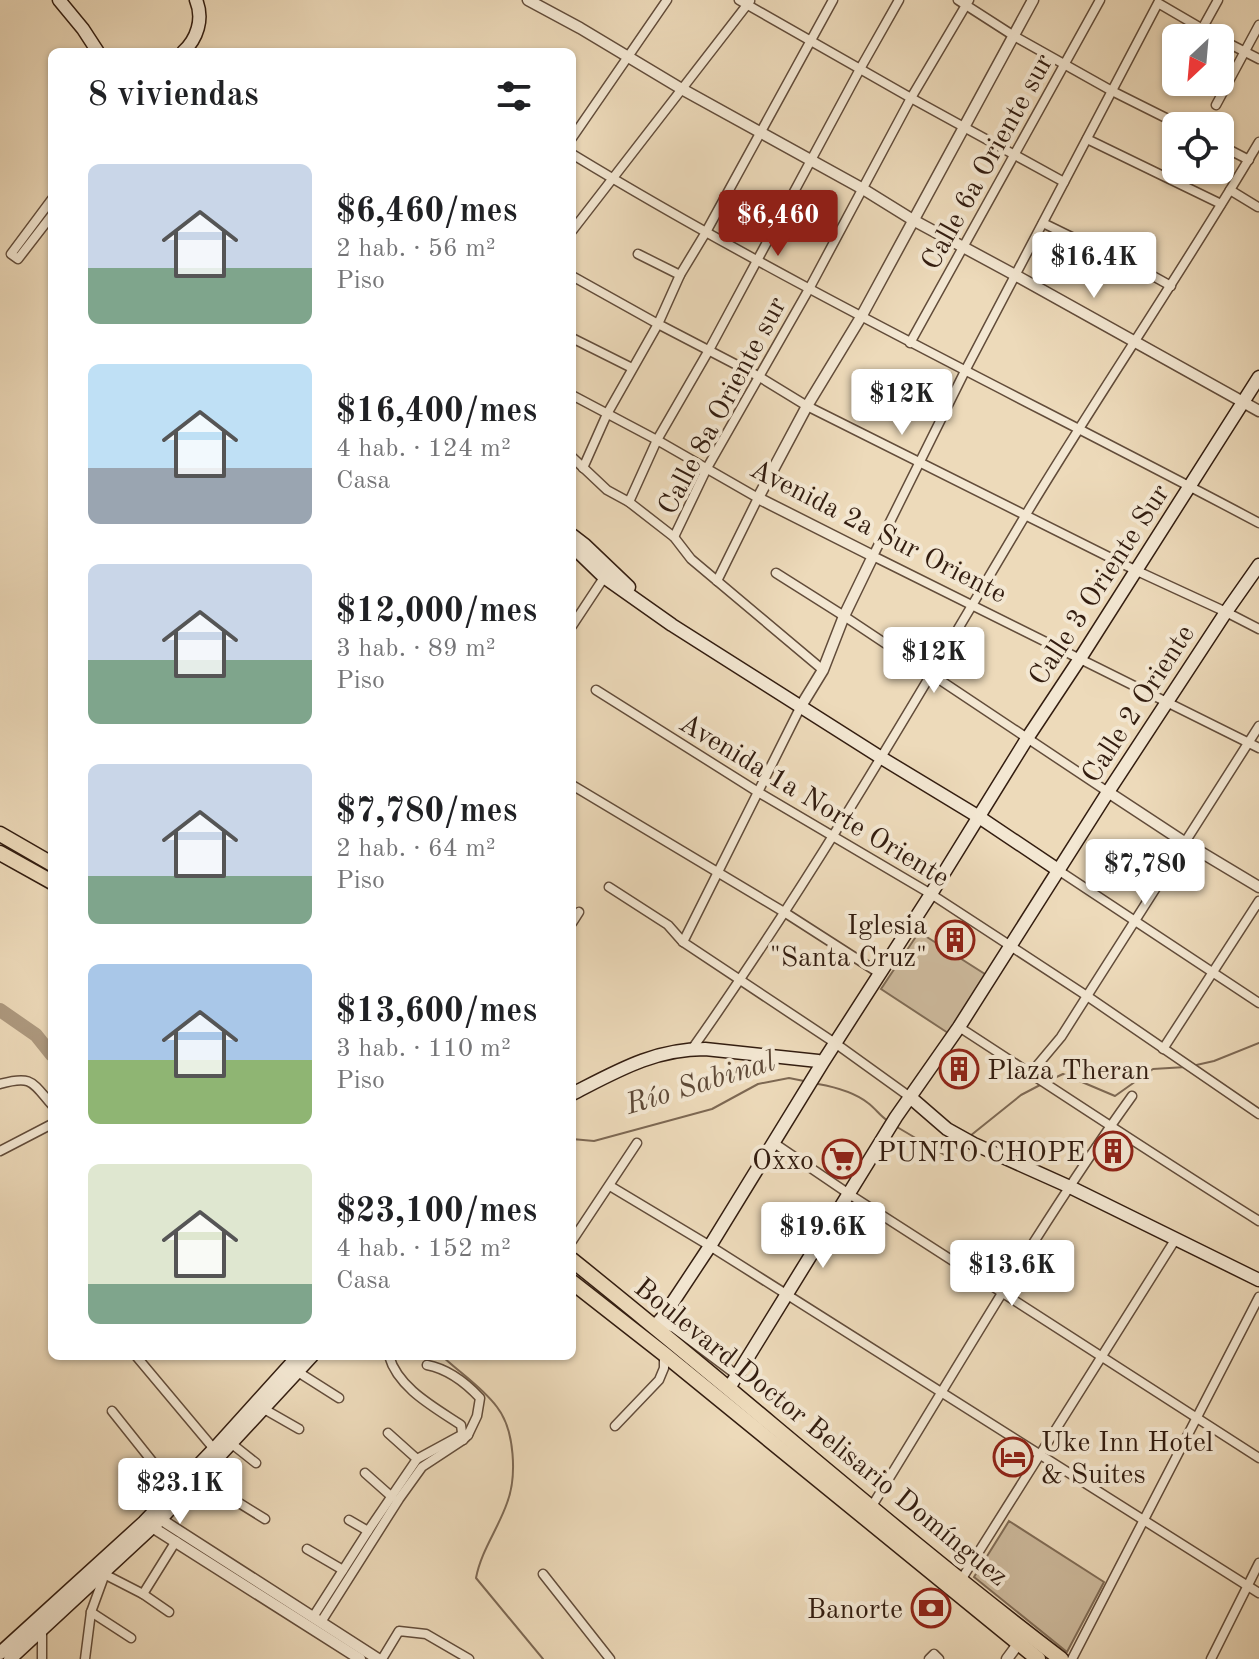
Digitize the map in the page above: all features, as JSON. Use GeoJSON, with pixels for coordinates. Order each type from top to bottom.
{"type":"FeatureCollection","features":[{"type":"Feature","properties":{"kind":"main road"},"geometry":{"type":"LineString","coordinates":[[59,0],[95,48]]}},
{"type":"Feature","properties":{"kind":"main road"},"geometry":{"type":"LineString","coordinates":[[189,48],[197,33],[199,7],[196,0]]}},
{"type":"Feature","properties":{"kind":"main road","name":"Calle 3 Oriente Sur"},"geometry":{"type":"LineString","coordinates":[[655,1326],[710,1246],[819,1065],[1259,377]]}},
{"type":"Feature","properties":{"kind":"main road"},"geometry":{"type":"LineString","coordinates":[[576,538],[607,573]]}},
{"type":"Feature","properties":{"kind":"main road"},"geometry":{"type":"LineString","coordinates":[[576,549],[672,625],[979,817],[1058,870]]}},
{"type":"Feature","properties":{"kind":"main road","name":"Calle 2 Oriente"},"geometry":{"type":"LineString","coordinates":[[734,1382],[896,1117],[959,1027],[1108,792],[1259,565]]}},
{"type":"Feature","properties":{"kind":"main road"},"geometry":{"type":"LineString","coordinates":[[0,834],[48,862]]}},
{"type":"Feature","properties":{"kind":"main road"},"geometry":{"type":"LineString","coordinates":[[0,853],[48,880]]}},
{"type":"Feature","properties":{"kind":"main road"},"geometry":{"type":"LineString","coordinates":[[576,1092],[637,1062],[664,1053],[692,1049],[819,1065]]}},
{"type":"Feature","properties":{"kind":"main road"},"geometry":{"type":"LineString","coordinates":[[910,1097],[947,1129],[974,1144],[1070,1187],[1259,1280]]}},
{"type":"Feature","properties":{"kind":"main road","name":"Boulevard Doctor Belisario Domínguez"},"geometry":{"type":"LineString","coordinates":[[576,1263],[655,1326],[734,1382],[872,1506],[961,1580],[1029,1648]]}},
{"type":"Feature","properties":{"kind":"main road","name":"Boulevard Doctor Belisario Domínguez"},"geometry":{"type":"LineString","coordinates":[[576,1285],[1029,1648]]}},
{"type":"Feature","properties":{"kind":"main road"},"geometry":{"type":"LineString","coordinates":[[626,1324],[655,1326],[664,1354]]}},
{"type":"Feature","properties":{"kind":"main road"},"geometry":{"type":"LineString","coordinates":[[10,1659],[106,1572],[175,1490],[294,1360]]}},
{"type":"Feature","properties":{"kind":"main road"},"geometry":{"type":"LineString","coordinates":[[0,1653],[199,1478],[308,1360]]}},
{"type":"Feature","properties":{"kind":"main road"},"geometry":{"type":"LineString","coordinates":[[1029,1648],[1061,1659]]}},
{"type":"Feature","properties":{"kind":"street"},"geometry":{"type":"LineString","coordinates":[[528,0],[913,220],[1259,411]]}},
{"type":"Feature","properties":{"kind":"street"},"geometry":{"type":"LineString","coordinates":[[576,132],[667,0]]}},
{"type":"Feature","properties":{"kind":"street"},"geometry":{"type":"LineString","coordinates":[[583,468],[607,414],[658,324],[680,275],[833,0]]}},
{"type":"Feature","properties":{"kind":"street"},"geometry":{"type":"LineString","coordinates":[[629,502],[657,440],[759,260],[899,0]]}},
{"type":"Feature","properties":{"kind":"street"},"geometry":{"type":"LineString","coordinates":[[717,581],[807,406],[861,317],[1033,0]]}},
{"type":"Feature","properties":{"kind":"street","name":"Calle 6a Oriente sur"},"geometry":{"type":"LineString","coordinates":[[910,343],[1100,0]]}},
{"type":"Feature","properties":{"kind":"street"},"geometry":{"type":"LineString","coordinates":[[1205,24],[1218,0]]}},
{"type":"Feature","properties":{"kind":"street"},"geometry":{"type":"LineString","coordinates":[[576,226],[745,2],[1064,182]]}},
{"type":"Feature","properties":{"kind":"street"},"geometry":{"type":"LineString","coordinates":[[965,2],[1014,36],[1162,116]]}},
{"type":"Feature","properties":{"kind":"street","name":"Calle 8a Oriente sur"},"geometry":{"type":"LineString","coordinates":[[674,537],[707,468],[809,289],[965,2]]}},
{"type":"Feature","properties":{"kind":"street"},"geometry":{"type":"LineString","coordinates":[[683,942],[801,706],[823,670],[844,616],[965,371],[1158,3],[1186,24]]}},
{"type":"Feature","properties":{"kind":"street"},"geometry":{"type":"LineString","coordinates":[[1216,105],[1259,25]]}},
{"type":"Feature","properties":{"kind":"street"},"geometry":{"type":"LineString","coordinates":[[1234,46],[1259,59]]}},
{"type":"Feature","properties":{"kind":"street"},"geometry":{"type":"LineString","coordinates":[[1087,139],[1221,204]]}},
{"type":"Feature","properties":{"kind":"street"},"geometry":{"type":"LineString","coordinates":[[692,1049],[740,981],[833,836],[1026,515],[1258,145]]}},
{"type":"Feature","properties":{"kind":"street"},"geometry":{"type":"LineString","coordinates":[[1234,152],[1249,160]]}},
{"type":"Feature","properties":{"kind":"street"},"geometry":{"type":"LineString","coordinates":[[576,156],[861,317],[1259,523]]}},
{"type":"Feature","properties":{"kind":"street"},"geometry":{"type":"LineString","coordinates":[[1230,190],[1258,207]]}},
{"type":"Feature","properties":{"kind":"street"},"geometry":{"type":"LineString","coordinates":[[48,204],[11,254],[18,259],[48,220]]}},
{"type":"Feature","properties":{"kind":"street"},"geometry":{"type":"LineString","coordinates":[[1043,223],[1088,245],[1098,242],[1171,286]]}},
{"type":"Feature","properties":{"kind":"street"},"geometry":{"type":"LineString","coordinates":[[638,254],[680,275]]}},
{"type":"Feature","properties":{"kind":"street"},"geometry":{"type":"LineString","coordinates":[[576,278],[758,376],[807,406],[1259,629]]}},
{"type":"Feature","properties":{"kind":"street"},"geometry":{"type":"LineString","coordinates":[[576,340],[632,368]]}},
{"type":"Feature","properties":{"kind":"street","name":"Avenida 2a Sur Oriente"},"geometry":{"type":"LineString","coordinates":[[576,397],[758,498],[1259,748]]}},
{"type":"Feature","properties":{"kind":"street"},"geometry":{"type":"LineString","coordinates":[[576,461],[607,490],[629,502],[674,537],[691,559],[823,670]]}},
{"type":"Feature","properties":{"kind":"street"},"geometry":{"type":"LineString","coordinates":[[576,612],[607,573]]}},
{"type":"Feature","properties":{"kind":"street"},"geometry":{"type":"LineString","coordinates":[[776,573],[1184,842],[1259,887]]}},
{"type":"Feature","properties":{"kind":"street","name":"Avenida 1a Norte Oriente"},"geometry":{"type":"LineString","coordinates":[[596,690],[758,792],[931,894],[1259,1114]]}},
{"type":"Feature","properties":{"kind":"street"},"geometry":{"type":"LineString","coordinates":[[1033,1075],[1061,1037],[1259,726]]}},
{"type":"Feature","properties":{"kind":"street"},"geometry":{"type":"LineString","coordinates":[[576,787],[784,912],[879,973]]}},
{"type":"Feature","properties":{"kind":"street"},"geometry":{"type":"LineString","coordinates":[[1058,870],[1259,1003]]}},
{"type":"Feature","properties":{"kind":"street"},"geometry":{"type":"LineString","coordinates":[[609,887],[668,925],[683,942],[910,1097]]}},
{"type":"Feature","properties":{"kind":"street"},"geometry":{"type":"LineString","coordinates":[[1163,1049],[1259,901]]}},
{"type":"Feature","properties":{"kind":"street"},"geometry":{"type":"LineString","coordinates":[[576,917],[579,912]]}},
{"type":"Feature","properties":{"kind":"street"},"geometry":{"type":"LineString","coordinates":[[959,1027],[1259,1221]]}},
{"type":"Feature","properties":{"kind":"street"},"geometry":{"type":"LineString","coordinates":[[0,1084],[19,1079],[31,1082],[48,1101]]}},
{"type":"Feature","properties":{"kind":"street"},"geometry":{"type":"LineString","coordinates":[[872,1506],[1003,1292],[1132,1096]]}},
{"type":"Feature","properties":{"kind":"street"},"geometry":{"type":"LineString","coordinates":[[0,1151],[48,1126]]}},
{"type":"Feature","properties":{"kind":"street"},"geometry":{"type":"LineString","coordinates":[[576,1235],[637,1143]]}},
{"type":"Feature","properties":{"kind":"street"},"geometry":{"type":"LineString","coordinates":[[774,1143],[1259,1458]]}},
{"type":"Feature","properties":{"kind":"street"},"geometry":{"type":"LineString","coordinates":[[610,1186],[1259,1593]]}},
{"type":"Feature","properties":{"kind":"street"},"geometry":{"type":"LineString","coordinates":[[961,1580],[1175,1240]]}},
{"type":"Feature","properties":{"kind":"street"},"geometry":{"type":"LineString","coordinates":[[1072,1659],[1259,1297]]}},
{"type":"Feature","properties":{"kind":"street"},"geometry":{"type":"LineString","coordinates":[[615,1426],[659,1380],[664,1368],[664,1354]]}},
{"type":"Feature","properties":{"kind":"street"},"geometry":{"type":"LineString","coordinates":[[139,1360],[214,1449]]}},
{"type":"Feature","properties":{"kind":"street"},"geometry":{"type":"LineString","coordinates":[[391,1360],[396,1373],[425,1401],[461,1425],[465,1436]]}},
{"type":"Feature","properties":{"kind":"street"},"geometry":{"type":"LineString","coordinates":[[317,1619],[343,1570],[361,1551],[368,1531],[392,1497],[422,1467],[465,1436],[477,1416],[480,1398],[467,1384],[437,1367],[427,1365]]}},
{"type":"Feature","properties":{"kind":"street"},"geometry":{"type":"LineString","coordinates":[[298,1372],[339,1398]]}},
{"type":"Feature","properties":{"kind":"street"},"geometry":{"type":"LineString","coordinates":[[264,1409],[299,1429]]}},
{"type":"Feature","properties":{"kind":"street"},"geometry":{"type":"LineString","coordinates":[[112,1411],[175,1490]]}},
{"type":"Feature","properties":{"kind":"street"},"geometry":{"type":"LineString","coordinates":[[388,1433],[417,1459]]}},
{"type":"Feature","properties":{"kind":"street"},"geometry":{"type":"LineString","coordinates":[[317,1619],[408,1480],[417,1459],[465,1436]]}},
{"type":"Feature","properties":{"kind":"street"},"geometry":{"type":"LineString","coordinates":[[232,1444],[256,1463]]}},
{"type":"Feature","properties":{"kind":"street"},"geometry":{"type":"LineString","coordinates":[[365,1473],[392,1497]]}},
{"type":"Feature","properties":{"kind":"street"},"geometry":{"type":"LineString","coordinates":[[199,1478],[265,1519]]}},
{"type":"Feature","properties":{"kind":"street"},"geometry":{"type":"LineString","coordinates":[[152,1520],[176,1541],[282,1604],[317,1619],[358,1656]]}},
{"type":"Feature","properties":{"kind":"street"},"geometry":{"type":"LineString","coordinates":[[152,1520],[358,1656],[380,1659],[399,1631],[426,1634],[465,1658]]}},
{"type":"Feature","properties":{"kind":"street"},"geometry":{"type":"LineString","coordinates":[[349,1520],[368,1531]]}},
{"type":"Feature","properties":{"kind":"street"},"geometry":{"type":"LineString","coordinates":[[143,1594],[176,1541]]}},
{"type":"Feature","properties":{"kind":"street"},"geometry":{"type":"LineString","coordinates":[[307,1549],[343,1570]]}},
{"type":"Feature","properties":{"kind":"street"},"geometry":{"type":"LineString","coordinates":[[1211,1659],[1259,1563]]}},
{"type":"Feature","properties":{"kind":"street"},"geometry":{"type":"LineString","coordinates":[[85,1659],[91,1612],[106,1572],[169,1612]]}},
{"type":"Feature","properties":{"kind":"street"},"geometry":{"type":"LineString","coordinates":[[543,1574],[610,1659]]}},
{"type":"Feature","properties":{"kind":"street"},"geometry":{"type":"LineString","coordinates":[[91,1612],[131,1638]]}},
{"type":"Feature","properties":{"kind":"street"},"geometry":{"type":"LineString","coordinates":[[42,1631],[42,1659]]}},
{"type":"Feature","properties":{"kind":"street"},"geometry":{"type":"LineString","coordinates":[[1007,1659],[1029,1648]]}},
{"type":"Feature","properties":{"kind":"shaded area"},"geometry":{"type":"Polygon","coordinates":[[[919,932],[988,976],[948,1033],[881,989],[919,932]]]}},
{"type":"Feature","properties":{"kind":"shaded area"},"geometry":{"type":"Polygon","coordinates":[[[1009,1521],[1104,1582],[1067,1652],[974,1577],[1009,1521]]]}},
{"type":"Feature","properties":{"kind":"waterway","name":"Río Sabinal"},"geometry":{"type":"LineString","coordinates":[[0,1010],[36,1035],[48,1050]]}},
{"type":"Feature","properties":{"kind":"waterway","name":"Río Sabinal"},"geometry":{"type":"LineString","coordinates":[[1192,1066],[1214,1061],[1259,1043]]}},
{"type":"Feature","properties":{"kind":"waterway","name":"Río Sabinal"},"geometry":{"type":"LineString","coordinates":[[1048,1081],[1063,1074],[1115,1096],[1153,1069],[1186,1067]]}},
{"type":"Feature","properties":{"kind":"waterway","name":"Río Sabinal"},"geometry":{"type":"LineString","coordinates":[[576,1139],[594,1141],[712,1109],[758,1084],[789,1078],[804,1081]]}},
{"type":"Feature","properties":{"kind":"waterway","name":"Río Sabinal"},"geometry":{"type":"LineString","coordinates":[[818,1084],[857,1096],[888,1121]]}},
{"type":"Feature","properties":{"kind":"waterway","name":"Río Sabinal"},"geometry":{"type":"LineString","coordinates":[[970,1136],[1021,1095],[1042,1084]]}},
{"type":"Feature","properties":{"kind":"waterway","name":"Río Sabinal"},"geometry":{"type":"LineString","coordinates":[[897,1127],[946,1156],[962,1143]]}},
{"type":"Feature","properties":{"kind":"waterway"},"geometry":{"type":"LineString","coordinates":[[447,1360],[497,1407],[511,1441],[513,1467],[510,1492],[476,1578],[543,1659]]}},
{"type":"Feature","properties":{"kind":"place","name":"Iglesia \"Santa Cruz\""},"geometry":{"type":"Point","coordinates":[955,940]}},
{"type":"Feature","properties":{"kind":"place","name":"Plaza Theran"},"geometry":{"type":"Point","coordinates":[959,1069]}},
{"type":"Feature","properties":{"kind":"place","name":"PUNTO CHOPE"},"geometry":{"type":"Point","coordinates":[1113,1151]}},
{"type":"Feature","properties":{"kind":"place","name":"Oxxo"},"geometry":{"type":"Point","coordinates":[842,1159]}},
{"type":"Feature","properties":{"kind":"place","name":"Uke Inn Hotel & Suites"},"geometry":{"type":"Point","coordinates":[1013,1457]}},
{"type":"Feature","properties":{"kind":"place","name":"Banorte"},"geometry":{"type":"Point","coordinates":[931,1608]}}]}
